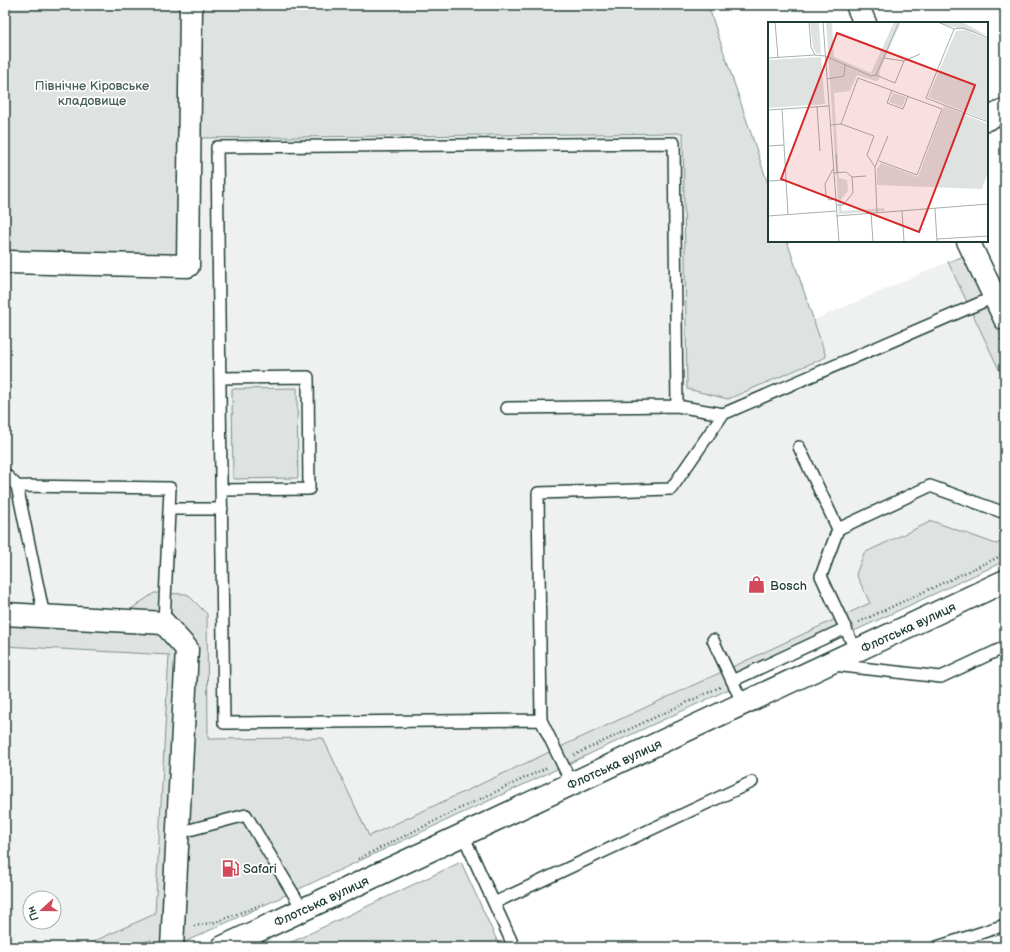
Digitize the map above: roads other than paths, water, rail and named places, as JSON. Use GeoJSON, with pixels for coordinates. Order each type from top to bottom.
{"type":"FeatureCollection","features":[{"type":"Feature","properties":{"kind":"street"},"geometry":{"type":"LineString","coordinates":[[5,262],[188,266],[191,5]]}},
{"type":"Feature","properties":{"kind":"street"},"geometry":{"type":"LineString","coordinates":[[856,5],[864,22]]}},
{"type":"Feature","properties":{"kind":"street"},"geometry":{"type":"LineString","coordinates":[[988,118],[1005,110]]}},
{"type":"Feature","properties":{"kind":"street"},"geometry":{"type":"LineString","coordinates":[[968,242],[1005,319]]}},
{"type":"Feature","properties":{"kind":"street","name":"Флотська вулиця"},"geometry":{"type":"LineString","coordinates":[[223,947],[1005,581]]}},
{"type":"Feature","properties":{"kind":"street"},"geometry":{"type":"LineString","coordinates":[[5,614],[164,623],[187,649],[173,938]]}},
{"type":"Feature","properties":{"kind":"lane"},"geometry":{"type":"LineString","coordinates":[[541,720],[224,724],[217,148],[674,143],[677,406]]}},
{"type":"Feature","properties":{"kind":"lane"},"geometry":{"type":"LineString","coordinates":[[572,784],[541,720],[538,493],[671,489],[723,414],[994,297]]}},
{"type":"Feature","properties":{"kind":"lane"},"geometry":{"type":"LineString","coordinates":[[220,378],[308,377],[309,490],[222,490]]}},
{"type":"Feature","properties":{"kind":"lane"},"geometry":{"type":"LineString","coordinates":[[507,408],[677,406],[723,414]]}},
{"type":"Feature","properties":{"kind":"lane"},"geometry":{"type":"LineString","coordinates":[[799,447],[838,529]]}},
{"type":"Feature","properties":{"kind":"lane"},"geometry":{"type":"LineString","coordinates":[[5,474],[17,486],[44,616]]}},
{"type":"Feature","properties":{"kind":"lane"},"geometry":{"type":"LineString","coordinates":[[17,486],[170,488],[164,623]]}},
{"type":"Feature","properties":{"kind":"lane"},"geometry":{"type":"LineString","coordinates":[[856,651],[821,576],[838,529],[930,486],[1005,513]]}},
{"type":"Feature","properties":{"kind":"lane"},"geometry":{"type":"LineString","coordinates":[[169,509],[222,509]]}},
{"type":"Feature","properties":{"kind":"lane"},"geometry":{"type":"LineString","coordinates":[[732,681],[846,628]]}},
{"type":"Feature","properties":{"kind":"lane"},"geometry":{"type":"LineString","coordinates":[[713,640],[743,704]]}},
{"type":"Feature","properties":{"kind":"lane"},"geometry":{"type":"LineString","coordinates":[[828,664],[941,678],[1005,647]]}},
{"type":"Feature","properties":{"kind":"lane"},"geometry":{"type":"LineString","coordinates":[[494,903],[752,782]]}},
{"type":"Feature","properties":{"kind":"lane"},"geometry":{"type":"LineString","coordinates":[[178,833],[246,815],[303,910]]}},
{"type":"Feature","properties":{"kind":"lane"},"geometry":{"type":"LineString","coordinates":[[463,835],[514,947]]}},
{"type":"Feature","properties":{"kind":"lane"},"geometry":{"type":"LineString","coordinates":[[937,947],[1005,926]]}},
{"type":"Feature","properties":{"kind":"place","name":"Bosch"},"geometry":{"type":"Point","coordinates":[757,585]}},
{"type":"Feature","properties":{"kind":"place","name":"Safari"},"geometry":{"type":"Point","coordinates":[230,868]}},
{"type":"Feature","properties":{"kind":"park label","name":"Північне Кіровське кладовище"},"geometry":{"type":"Point","coordinates":[92,92]}}]}
